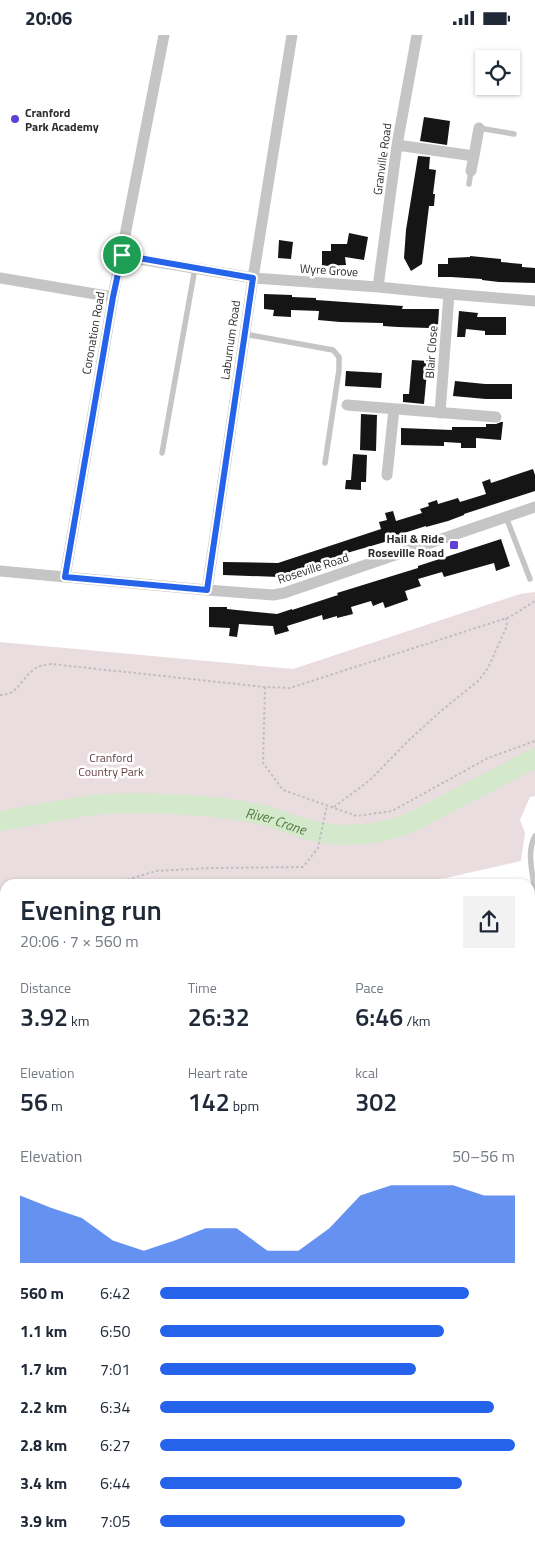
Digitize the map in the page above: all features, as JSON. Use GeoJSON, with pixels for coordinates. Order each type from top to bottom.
{"type":"FeatureCollection","features":[{"type":"Feature","properties":{"kind":"street","name":"Coronation Road"},"geometry":{"type":"LineString","coordinates":[[65,577],[113,297],[164,35]]}},
{"type":"Feature","properties":{"kind":"street","name":"Laburnum Road"},"geometry":{"type":"LineString","coordinates":[[207,590],[244,334],[292,35]]}},
{"type":"Feature","properties":{"kind":"street","name":"Granville Road"},"geometry":{"type":"LineString","coordinates":[[378,287],[397,145],[417,35]]}},
{"type":"Feature","properties":{"kind":"street"},"geometry":{"type":"LineString","coordinates":[[471,171],[479,128]]}},
{"type":"Feature","properties":{"kind":"street"},"geometry":{"type":"LineString","coordinates":[[397,145],[474,156]]}},
{"type":"Feature","properties":{"kind":"street","name":"Wyre Grove"},"geometry":{"type":"LineString","coordinates":[[122,255],[253,278],[535,301]]}},
{"type":"Feature","properties":{"kind":"street"},"geometry":{"type":"LineString","coordinates":[[0,277],[113,297]]}},
{"type":"Feature","properties":{"kind":"street","name":"Blair Close"},"geometry":{"type":"LineString","coordinates":[[440,413],[449,294]]}},
{"type":"Feature","properties":{"kind":"street"},"geometry":{"type":"LineString","coordinates":[[347,405],[496,417]]}},
{"type":"Feature","properties":{"kind":"street"},"geometry":{"type":"LineString","coordinates":[[388,475],[394,409]]}},
{"type":"Feature","properties":{"kind":"street","name":"Roseville Road"},"geometry":{"type":"LineString","coordinates":[[0,571],[273,595],[284,593],[535,507]]}},
{"type":"Feature","properties":{"kind":"lane"},"geometry":{"type":"LineString","coordinates":[[479,128],[514,134]]}},
{"type":"Feature","properties":{"kind":"lane"},"geometry":{"type":"LineString","coordinates":[[469,184],[471,171]]}},
{"type":"Feature","properties":{"kind":"lane"},"geometry":{"type":"LineString","coordinates":[[162,453],[195,268]]}},
{"type":"Feature","properties":{"kind":"lane"},"geometry":{"type":"LineString","coordinates":[[244,334],[333,350],[339,357],[339,370],[325,463]]}},
{"type":"Feature","properties":{"kind":"lane"},"geometry":{"type":"LineString","coordinates":[[506,517],[530,579]]}},
{"type":"Feature","properties":{"kind":"lane"},"geometry":{"type":"LineString","coordinates":[[533,879],[531,843],[535,836]]}},
{"type":"Feature","properties":{"kind":"path"},"geometry":{"type":"LineString","coordinates":[[0,695],[12,693],[31,671],[40,665],[51,664],[265,687],[290,688],[506,618],[535,601]]}},
{"type":"Feature","properties":{"kind":"path"},"geometry":{"type":"LineString","coordinates":[[334,807],[370,780],[410,739],[478,681],[488,668],[507,626],[506,618]]}},
{"type":"Feature","properties":{"kind":"path"},"geometry":{"type":"LineString","coordinates":[[265,687],[263,763],[283,789],[357,816],[388,813],[488,758],[535,741]]}},
{"type":"Feature","properties":{"kind":"path"},"geometry":{"type":"LineString","coordinates":[[130,879],[156,871],[210,868],[303,867],[318,848],[327,805]]}},
{"type":"Feature","properties":{"kind":"green space","name":"Cranford Country Park"},"geometry":{"type":"Polygon","coordinates":[[[535,592],[535,754],[392,826],[352,829],[312,825],[310,837],[326,842],[375,841],[410,831],[535,769],[535,796],[530,797],[520,820],[525,833],[521,861],[436,879],[0,879],[0,642],[293,669],[520,594],[535,592]]]}},
{"type":"Feature","properties":{"kind":"building"},"geometry":{"type":"Polygon","coordinates":[[[424,117],[450,121],[447,145],[420,141],[424,117]]]}},
{"type":"Feature","properties":{"kind":"building"},"geometry":{"type":"Polygon","coordinates":[[[418,156],[430,157],[429,169],[436,170],[433,194],[435,194],[434,206],[429,206],[422,264],[411,271],[404,258],[406,230],[418,156]]]}},
{"type":"Feature","properties":{"kind":"building"},"geometry":{"type":"Polygon","coordinates":[[[349,233],[368,237],[364,260],[345,257],[346,265],[322,266],[322,251],[331,251],[331,244],[347,244],[349,233]]]}},
{"type":"Feature","properties":{"kind":"building"},"geometry":{"type":"Polygon","coordinates":[[[279,240],[293,242],[291,259],[278,258],[279,240]]]}},
{"type":"Feature","properties":{"kind":"building"},"geometry":{"type":"Polygon","coordinates":[[[470,256],[501,259],[501,262],[522,264],[522,267],[535,268],[535,283],[438,277],[438,264],[448,264],[448,258],[470,256]]]}},
{"type":"Feature","properties":{"kind":"building"},"geometry":{"type":"Polygon","coordinates":[[[264,294],[292,295],[292,297],[316,298],[316,300],[403,306],[402,309],[439,309],[438,326],[429,326],[429,328],[398,327],[383,326],[383,323],[318,320],[319,311],[291,310],[291,317],[273,316],[274,310],[264,309],[264,294]]]}},
{"type":"Feature","properties":{"kind":"building"},"geometry":{"type":"Polygon","coordinates":[[[459,311],[478,313],[477,317],[506,317],[506,335],[485,335],[485,331],[466,329],[465,337],[457,337],[459,311]]]}},
{"type":"Feature","properties":{"kind":"building"},"geometry":{"type":"Polygon","coordinates":[[[412,360],[428,361],[424,404],[403,402],[403,394],[409,394],[412,360]]]}},
{"type":"Feature","properties":{"kind":"building"},"geometry":{"type":"Polygon","coordinates":[[[346,371],[382,373],[381,388],[345,386],[346,371]]]}},
{"type":"Feature","properties":{"kind":"building"},"geometry":{"type":"Polygon","coordinates":[[[455,381],[512,384],[512,399],[453,396],[455,381]]]}},
{"type":"Feature","properties":{"kind":"building"},"geometry":{"type":"Polygon","coordinates":[[[361,414],[377,415],[376,451],[360,450],[361,414]]]}},
{"type":"Feature","properties":{"kind":"building"},"geometry":{"type":"Polygon","coordinates":[[[503,422],[501,440],[476,438],[476,448],[461,448],[461,443],[444,442],[444,446],[401,445],[401,428],[452,430],[452,427],[486,427],[486,424],[503,422]]]}},
{"type":"Feature","properties":{"kind":"building"},"geometry":{"type":"Polygon","coordinates":[[[353,454],[367,455],[366,482],[361,482],[361,490],[345,489],[346,480],[351,480],[353,454]]]}},
{"type":"Feature","properties":{"kind":"building"},"geometry":{"type":"Polygon","coordinates":[[[533,469],[535,491],[448,521],[401,534],[402,537],[340,555],[340,557],[279,577],[223,575],[223,562],[278,563],[381,529],[379,522],[387,520],[385,513],[393,511],[396,521],[422,513],[420,509],[429,506],[428,503],[437,500],[438,504],[458,498],[460,502],[486,494],[482,482],[490,479],[491,483],[533,469]]]}},
{"type":"Feature","properties":{"kind":"building"},"geometry":{"type":"Polygon","coordinates":[[[501,539],[510,566],[496,571],[494,563],[444,577],[442,572],[418,579],[421,586],[405,591],[408,600],[385,608],[383,602],[373,606],[371,601],[351,607],[353,614],[323,620],[322,615],[287,626],[289,631],[275,635],[273,626],[239,624],[237,637],[229,636],[230,628],[209,627],[209,607],[227,607],[227,609],[277,614],[501,539]]]}},
{"type":"Feature","properties":{"kind":"waterway","name":"River Crane"},"geometry":{"type":"LineString","coordinates":[[0,821],[93,805],[154,803],[215,807],[241,811],[267,816],[319,832],[359,835],[384,831],[410,823],[535,758]]}},
{"type":"Feature","properties":{"kind":"place","name":"Cranford Park Academy"},"geometry":{"type":"Point","coordinates":[15,119]}},
{"type":"Feature","properties":{"kind":"place","name":"Hail & Ride Roseville Road"},"geometry":{"type":"Point","coordinates":[454,545]}},
{"type":"Feature","properties":{"kind":"route"},"geometry":{"type":"LineString","coordinates":[[122,255],[253,278],[207,590],[65,577],[113,297],[122,255]]}}]}
